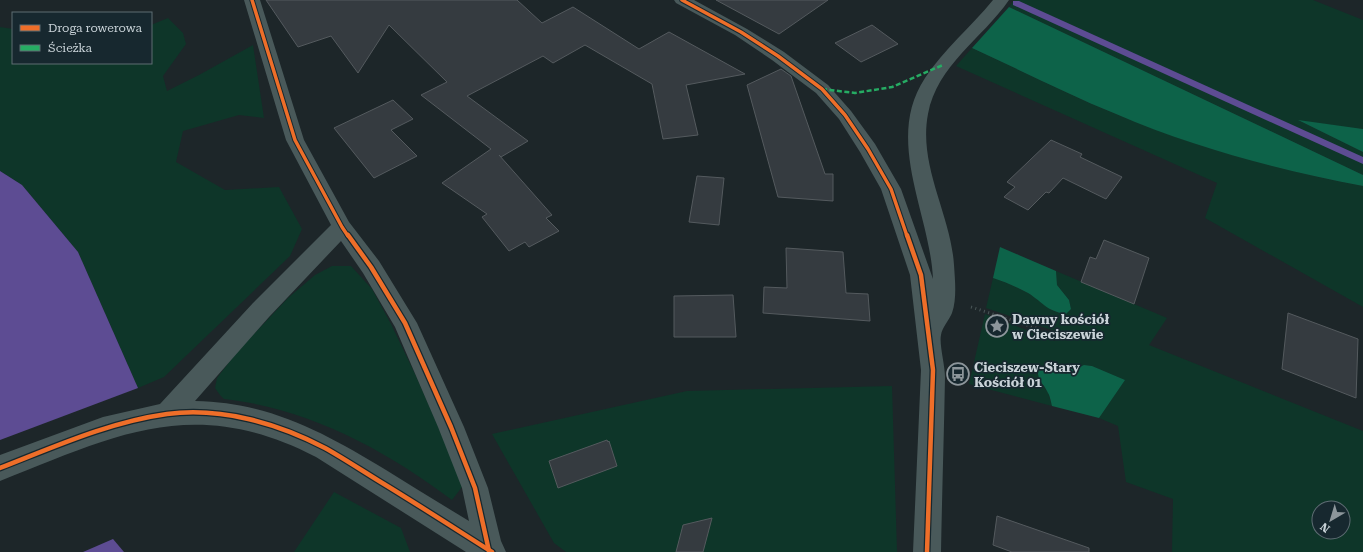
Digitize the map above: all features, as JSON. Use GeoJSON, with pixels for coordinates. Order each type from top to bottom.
{"type":"FeatureCollection","features":[{"type":"Feature","properties":{"kind":"street"},"geometry":{"type":"LineString","coordinates":[[252,0],[295,140],[342,227],[371,267],[405,323],[451,427],[475,488],[491,551]]}},
{"type":"Feature","properties":{"kind":"street"},"geometry":{"type":"LineString","coordinates":[[682,0],[741,32],[778,56],[822,89],[845,115],[868,149],[891,189],[921,275],[930,333],[933,370],[927,552]]}},
{"type":"Feature","properties":{"kind":"street"},"geometry":{"type":"LineString","coordinates":[[930,333],[941,312],[944,278],[941,249],[917,150],[918,116],[927,91],[943,65],[994,9],[1000,0]]}},
{"type":"Feature","properties":{"kind":"street"},"geometry":{"type":"LineString","coordinates":[[168,413],[261,310],[342,227]]}},
{"type":"Feature","properties":{"kind":"street"},"geometry":{"type":"LineString","coordinates":[[0,468],[54,446],[132,420],[168,413],[214,413],[248,419],[287,431],[324,447],[491,551]]}},
{"type":"Feature","properties":{"kind":"path"},"geometry":{"type":"LineString","coordinates":[[986,311],[1036,328]]}},
{"type":"Feature","properties":{"kind":"green space"},"geometry":{"type":"Polygon","coordinates":[[[1014,0],[1313,0],[1363,20],[1363,129],[1300,121],[1363,152],[1363,175],[1009,7],[1014,0]]]}},
{"type":"Feature","properties":{"kind":"green space"},"geometry":{"type":"Polygon","coordinates":[[[1009,7],[1363,175],[1363,186],[1300,173],[1207,148],[1146,126],[1098,106],[972,48],[1009,7]]]}},
{"type":"Feature","properties":{"kind":"green space"},"geometry":{"type":"Polygon","coordinates":[[[168,18],[183,33],[186,44],[163,76],[167,91],[253,45],[264,118],[239,115],[183,131],[176,162],[225,190],[279,187],[302,229],[290,256],[164,377],[138,388],[78,252],[22,185],[0,171],[0,27],[12,29],[12,64],[152,64],[152,25],[168,18]]]}},
{"type":"Feature","properties":{"kind":"green space"},"geometry":{"type":"Polygon","coordinates":[[[972,48],[1098,106],[1176,137],[1269,165],[1363,186],[1363,307],[1205,218],[1217,183],[956,66],[972,48]]]}},
{"type":"Feature","properties":{"kind":"green space"},"geometry":{"type":"Polygon","coordinates":[[[1298,120],[1363,129],[1363,152],[1298,120]]]}},
{"type":"Feature","properties":{"kind":"green space"},"geometry":{"type":"Polygon","coordinates":[[[1000,247],[1056,271],[1057,285],[1069,300],[1071,309],[1066,314],[1059,313],[1028,293],[993,278],[1000,247]]]}},
{"type":"Feature","properties":{"kind":"green space"},"geometry":{"type":"Polygon","coordinates":[[[332,266],[351,266],[372,289],[391,324],[416,376],[459,474],[462,487],[452,500],[400,464],[345,434],[286,412],[255,404],[224,399],[215,388],[217,378],[236,353],[288,298],[315,275],[332,266]]]}},
{"type":"Feature","properties":{"kind":"green space"},"geometry":{"type":"Polygon","coordinates":[[[1056,271],[1167,318],[1149,345],[1363,431],[1363,552],[1172,552],[1173,499],[1126,482],[1118,426],[1099,418],[1124,380],[1092,366],[1084,365],[1066,369],[1052,366],[1041,383],[1048,392],[1052,406],[969,384],[985,314],[1055,341],[1058,332],[986,308],[993,278],[1028,293],[1059,313],[1066,314],[1071,309],[1069,300],[1057,285],[1056,271]]]}},
{"type":"Feature","properties":{"kind":"green space"},"geometry":{"type":"Polygon","coordinates":[[[1084,365],[1092,366],[1125,380],[1099,418],[1052,406],[1049,394],[1041,382],[1038,373],[1038,368],[1041,367],[1048,366],[1069,369],[1084,365]]]}},
{"type":"Feature","properties":{"kind":"green space"},"geometry":{"type":"Polygon","coordinates":[[[892,386],[897,552],[566,552],[554,543],[492,434],[687,391],[892,386]]]}},
{"type":"Feature","properties":{"kind":"green space"},"geometry":{"type":"Polygon","coordinates":[[[334,492],[401,528],[410,552],[294,552],[334,492]]]}},
{"type":"Feature","properties":{"kind":"shaded area"},"geometry":{"type":"Polygon","coordinates":[[[0,171],[22,185],[78,252],[138,388],[0,440],[0,171]]]}},
{"type":"Feature","properties":{"kind":"shaded area"},"geometry":{"type":"Polygon","coordinates":[[[113,539],[124,552],[83,552],[113,539]]]}},
{"type":"Feature","properties":{"kind":"building"},"geometry":{"type":"Polygon","coordinates":[[[266,0],[517,0],[542,23],[573,7],[639,49],[669,32],[745,74],[686,85],[698,135],[663,139],[652,84],[585,45],[553,63],[543,56],[467,96],[528,141],[501,157],[499,155],[552,215],[546,218],[559,231],[529,247],[525,242],[509,251],[482,217],[487,214],[442,183],[491,149],[421,95],[447,82],[389,25],[358,73],[331,36],[298,47],[266,0]]]}},
{"type":"Feature","properties":{"kind":"building"},"geometry":{"type":"Polygon","coordinates":[[[716,0],[828,0],[779,34],[716,0]]]}},
{"type":"Feature","properties":{"kind":"building"},"geometry":{"type":"Polygon","coordinates":[[[872,25],[898,44],[861,62],[835,43],[872,25]]]}},
{"type":"Feature","properties":{"kind":"building"},"geometry":{"type":"Polygon","coordinates":[[[781,69],[791,76],[825,174],[833,174],[833,201],[778,197],[747,85],[781,69]]]}},
{"type":"Feature","properties":{"kind":"building"},"geometry":{"type":"Polygon","coordinates":[[[393,100],[413,119],[391,130],[417,156],[374,178],[334,128],[393,100]]]}},
{"type":"Feature","properties":{"kind":"building"},"geometry":{"type":"Polygon","coordinates":[[[1051,140],[1082,154],[1080,157],[1122,177],[1106,199],[1063,178],[1049,193],[1046,192],[1028,210],[1004,197],[1015,187],[1007,182],[1051,140]]]}},
{"type":"Feature","properties":{"kind":"building"},"geometry":{"type":"Polygon","coordinates":[[[697,176],[724,178],[719,225],[689,222],[697,176]]]}},
{"type":"Feature","properties":{"kind":"building"},"geometry":{"type":"Polygon","coordinates":[[[1104,240],[1149,258],[1134,304],[1081,282],[1090,257],[1096,259],[1104,240]]]}},
{"type":"Feature","properties":{"kind":"building"},"geometry":{"type":"Polygon","coordinates":[[[786,248],[843,252],[846,293],[868,294],[870,321],[763,313],[764,287],[787,288],[786,248]]]}},
{"type":"Feature","properties":{"kind":"building"},"geometry":{"type":"Polygon","coordinates":[[[733,295],[736,337],[674,337],[674,296],[733,295]]]}},
{"type":"Feature","properties":{"kind":"building"},"geometry":{"type":"Polygon","coordinates":[[[1288,313],[1358,339],[1356,398],[1282,369],[1288,313]]]}},
{"type":"Feature","properties":{"kind":"building"},"geometry":{"type":"Polygon","coordinates":[[[607,440],[608,442],[609,441],[617,466],[558,488],[549,461],[607,440]]]}},
{"type":"Feature","properties":{"kind":"building"},"geometry":{"type":"Polygon","coordinates":[[[997,516],[1089,548],[1089,552],[1012,552],[993,545],[997,516]]]}},
{"type":"Feature","properties":{"kind":"building"},"geometry":{"type":"Polygon","coordinates":[[[712,518],[703,552],[676,552],[683,525],[712,518]]]}},
{"type":"Feature","properties":{"kind":"waterway"},"geometry":{"type":"LineString","coordinates":[[1016,3],[1363,161]]}},
{"type":"Feature","properties":{"kind":"marked path"},"geometry":{"type":"LineString","coordinates":[[822,89],[855,93],[892,87],[943,65]]}},
{"type":"Feature","properties":{"kind":"cycle path"},"geometry":{"type":"LineString","coordinates":[[252,0],[295,140],[342,227],[371,267],[405,323],[451,427],[475,488],[489,551]]}},
{"type":"Feature","properties":{"kind":"cycle path"},"geometry":{"type":"LineString","coordinates":[[682,0],[741,32],[778,56],[822,89],[845,115],[868,149],[891,189],[921,275],[933,370],[927,552]]}},
{"type":"Feature","properties":{"kind":"cycle path"},"geometry":{"type":"LineString","coordinates":[[0,468],[82,436],[145,418],[186,412],[227,415],[269,425],[308,439],[407,498],[492,552]]}},
{"type":"Feature","properties":{"kind":"place","name":"Dawny kościół w Cieciszewie"},"geometry":{"type":"Point","coordinates":[997,326]}},
{"type":"Feature","properties":{"kind":"place","name":"Cieciszew-Stary Kościół 01"},"geometry":{"type":"Point","coordinates":[958,374]}}]}
